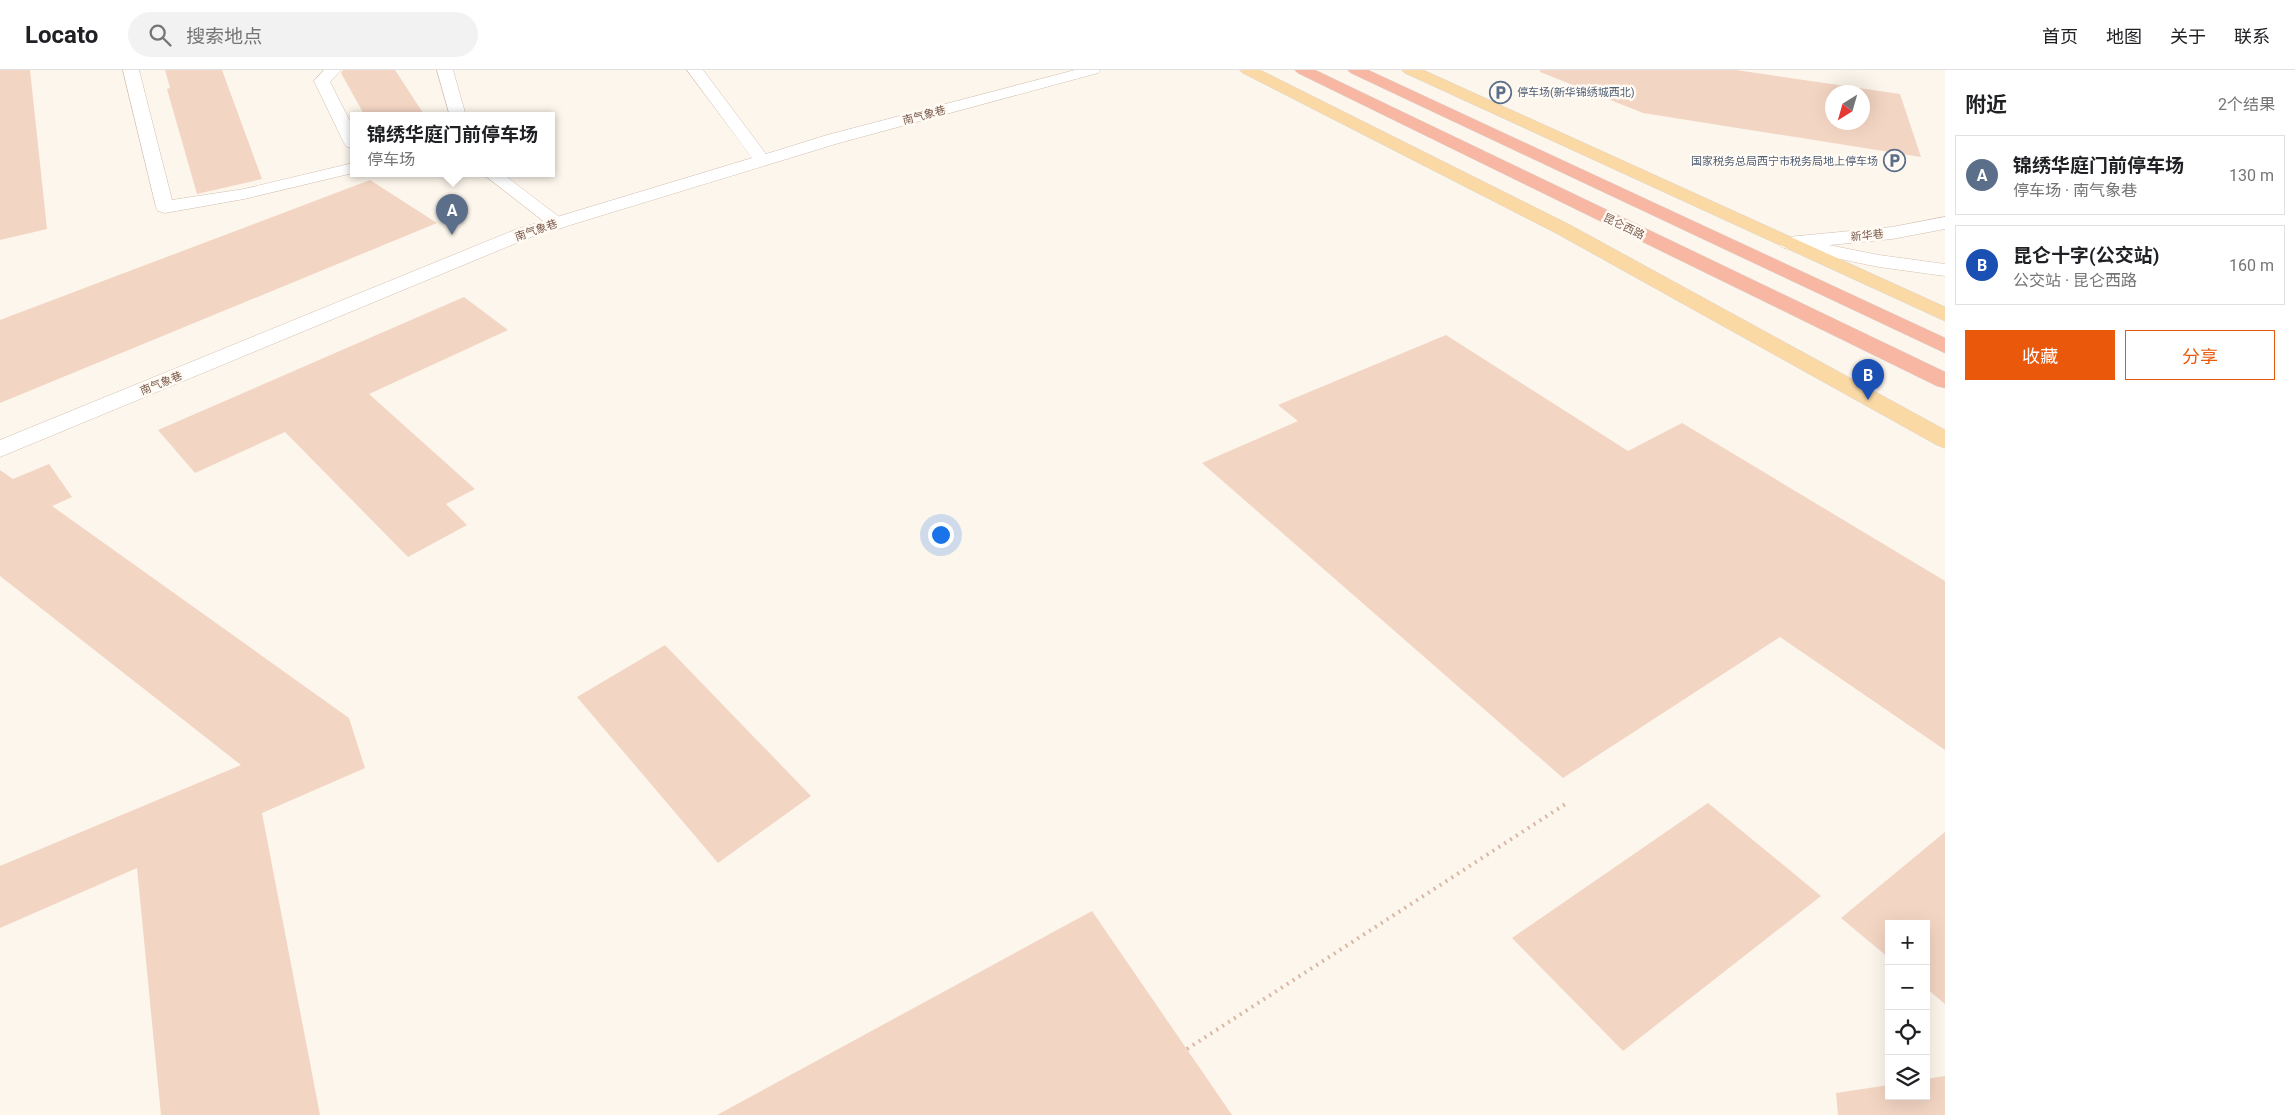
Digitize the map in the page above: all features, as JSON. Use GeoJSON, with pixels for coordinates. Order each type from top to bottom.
{"type":"FeatureCollection","features":[{"type":"Feature","properties":{"kind":"highway"},"geometry":{"type":"LineString","coordinates":[[1356,70],[1945,346]]}},
{"type":"Feature","properties":{"kind":"highway","name":"昆仑西路"},"geometry":{"type":"LineString","coordinates":[[1311,74],[1945,381]]}},
{"type":"Feature","properties":{"kind":"highway"},"geometry":{"type":"LineString","coordinates":[[1881,351],[1945,390]]}},
{"type":"Feature","properties":{"kind":"main road"},"geometry":{"type":"LineString","coordinates":[[1248,70],[1563,229],[1945,440]]}},
{"type":"Feature","properties":{"kind":"main road"},"geometry":{"type":"LineString","coordinates":[[1268,70],[1342,118]]}},
{"type":"Feature","properties":{"kind":"main road"},"geometry":{"type":"LineString","coordinates":[[1410,70],[1945,315]]}},
{"type":"Feature","properties":{"kind":"street"},"geometry":{"type":"LineString","coordinates":[[130,70],[165,208],[244,194],[350,169]]}},
{"type":"Feature","properties":{"kind":"street"},"geometry":{"type":"LineString","coordinates":[[333,70],[322,81],[350,137]]}},
{"type":"Feature","properties":{"kind":"street"},"geometry":{"type":"LineString","coordinates":[[445,70],[457,112]]}},
{"type":"Feature","properties":{"kind":"street"},"geometry":{"type":"LineString","coordinates":[[695,70],[762,160]]}},
{"type":"Feature","properties":{"kind":"street","name":"南气象巷"},"geometry":{"type":"LineString","coordinates":[[0,449],[524,233],[833,139],[1093,70]]}},
{"type":"Feature","properties":{"kind":"street"},"geometry":{"type":"LineString","coordinates":[[496,177],[558,223]]}},
{"type":"Feature","properties":{"kind":"street","name":"新华巷"},"geometry":{"type":"LineString","coordinates":[[1788,243],[1892,232],[1945,224]]}},
{"type":"Feature","properties":{"kind":"street"},"geometry":{"type":"LineString","coordinates":[[1788,243],[1879,261],[1945,270]]}},
{"type":"Feature","properties":{"kind":"path"},"geometry":{"type":"LineString","coordinates":[[1187,1049],[1567,803]]}},
{"type":"Feature","properties":{"kind":"building"},"geometry":{"type":"Polygon","coordinates":[[[0,70],[30,70],[47,229],[0,240],[0,70]]]}},
{"type":"Feature","properties":{"kind":"building"},"geometry":{"type":"Polygon","coordinates":[[[165,70],[222,70],[262,179],[197,194],[167,89],[170,88],[165,70]]]}},
{"type":"Feature","properties":{"kind":"building"},"geometry":{"type":"Polygon","coordinates":[[[343,70],[395,70],[422,112],[363,112],[341,73],[343,70]]]}},
{"type":"Feature","properties":{"kind":"building"},"geometry":{"type":"Polygon","coordinates":[[[1540,70],[1736,70],[1838,85],[1825,85],[1825,130],[1870,130],[1870,90],[1900,94],[1921,157],[1643,113],[1540,72],[1540,70]]]}},
{"type":"Feature","properties":{"kind":"building"},"geometry":{"type":"Polygon","coordinates":[[[370,180],[437,223],[0,403],[0,320],[370,180]]]}},
{"type":"Feature","properties":{"kind":"building"},"geometry":{"type":"Polygon","coordinates":[[[464,297],[508,330],[369,394],[475,489],[446,504],[467,525],[408,557],[285,432],[195,473],[158,430],[464,297]]]}},
{"type":"Feature","properties":{"kind":"building"},"geometry":{"type":"Polygon","coordinates":[[[1446,335],[1628,451],[1682,423],[1945,581],[1945,750],[1780,637],[1563,778],[1202,463],[1298,421],[1278,405],[1446,335]]]}},
{"type":"Feature","properties":{"kind":"building"},"geometry":{"type":"Polygon","coordinates":[[[49,464],[72,497],[52,506],[349,718],[365,768],[262,813],[320,1115],[161,1115],[137,868],[0,928],[0,866],[241,765],[0,576],[0,470],[13,479],[49,464]]]}},
{"type":"Feature","properties":{"kind":"building"},"geometry":{"type":"Polygon","coordinates":[[[665,645],[811,796],[718,863],[577,697],[665,645]]]}},
{"type":"Feature","properties":{"kind":"building"},"geometry":{"type":"Polygon","coordinates":[[[1708,803],[1821,896],[1623,1051],[1512,938],[1708,803]]]}},
{"type":"Feature","properties":{"kind":"building"},"geometry":{"type":"Polygon","coordinates":[[[1945,832],[1945,1004],[1930,991],[1930,920],[1885,920],[1885,955],[1841,918],[1945,832]]]}},
{"type":"Feature","properties":{"kind":"building"},"geometry":{"type":"Polygon","coordinates":[[[1092,911],[1232,1115],[717,1115],[1092,911]]]}},
{"type":"Feature","properties":{"kind":"building"},"geometry":{"type":"Polygon","coordinates":[[[1945,1076],[1945,1115],[1838,1115],[1836,1093],[1885,1086],[1885,1100],[1930,1100],[1930,1078],[1945,1076]]]}},
{"type":"Feature","properties":{"kind":"place","name":"停车场(新华锦绣城西北)"},"geometry":{"type":"Point","coordinates":[1501,92]}},
{"type":"Feature","properties":{"kind":"place","name":"国家税务总局西宁市税务局地上停车场"},"geometry":{"type":"Point","coordinates":[1894,161]}},
{"type":"Feature","properties":{"kind":"place","name":"锦绣华庭门前停车场"},"geometry":{"type":"Point","coordinates":[452,235]}},
{"type":"Feature","properties":{"kind":"place","name":"昆仑十字(公交站)"},"geometry":{"type":"Point","coordinates":[1868,400]}}]}
